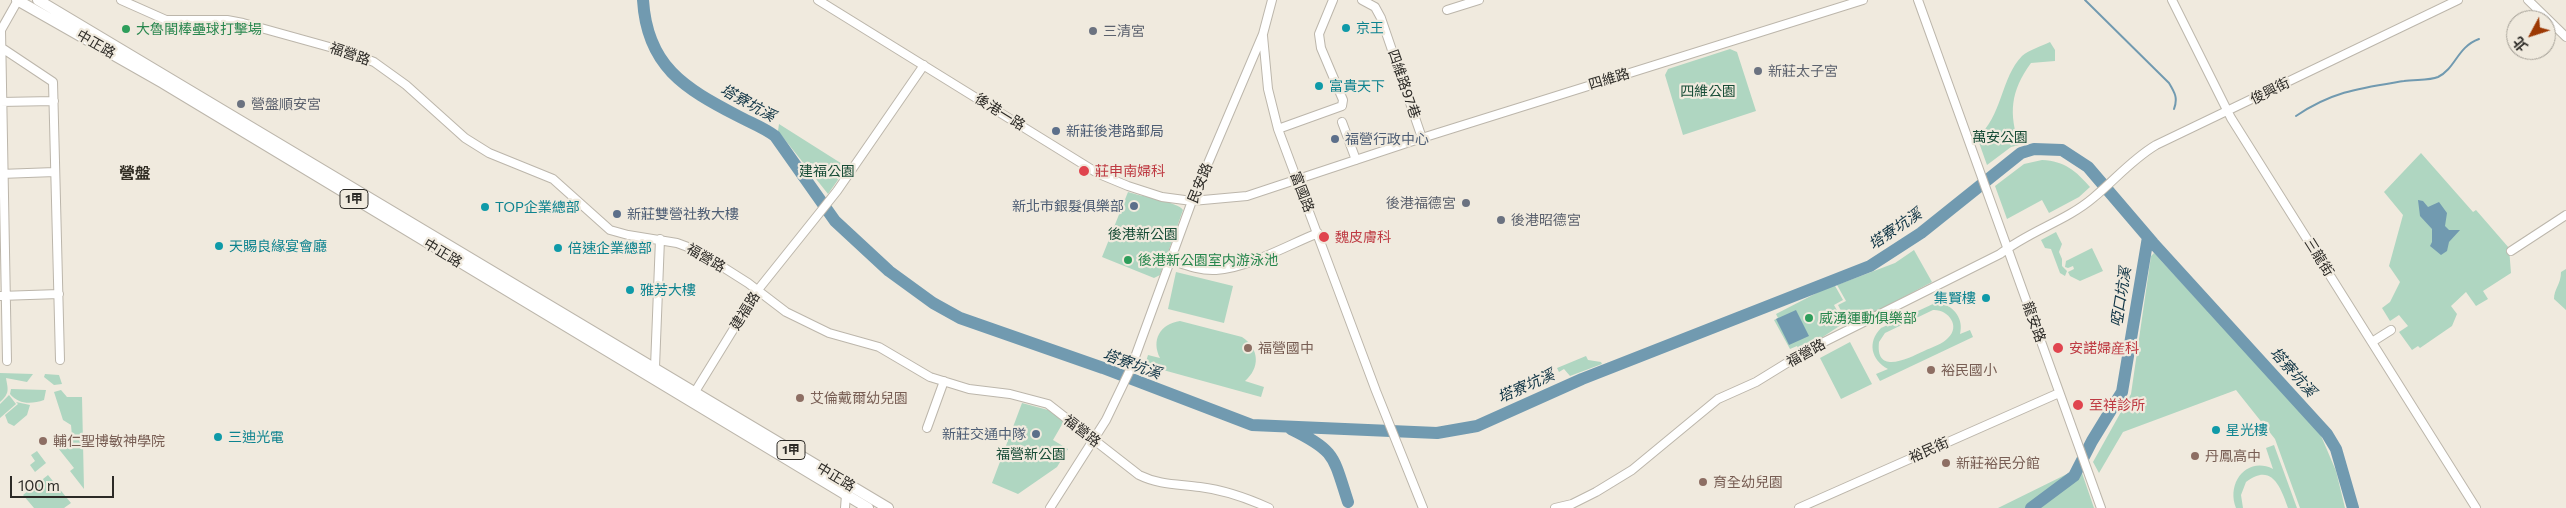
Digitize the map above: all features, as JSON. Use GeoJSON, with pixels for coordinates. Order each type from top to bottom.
{"type":"FeatureCollection","features":[{"type":"Feature","properties":{"kind":"main road","name":"中正路"},"geometry":{"type":"LineString","coordinates":[[18,0],[154,78],[689,402],[868,508]]}},
{"type":"Feature","properties":{"kind":"main road","name":"中正路"},"geometry":{"type":"LineString","coordinates":[[38,0],[655,367],[888,508]]}},
{"type":"Feature","properties":{"kind":"street"},"geometry":{"type":"LineString","coordinates":[[8,361],[3,296],[1,30],[18,0]]}},
{"type":"Feature","properties":{"kind":"street","name":"福營路"},"geometry":{"type":"LineString","coordinates":[[121,0],[166,20],[227,20],[243,23],[351,53],[374,62],[406,85],[466,138],[482,149],[554,179],[610,230],[628,235],[677,242],[696,250],[786,312],[808,324],[829,333],[879,347],[910,367],[944,381],[1048,404],[1139,476],[1150,481],[1200,487],[1246,498],[1270,508]]}},
{"type":"Feature","properties":{"kind":"street","name":"後港一路"},"geometry":{"type":"LineString","coordinates":[[818,0],[1099,174],[1162,197],[1192,201]]}},
{"type":"Feature","properties":{"kind":"street","name":"民安路"},"geometry":{"type":"LineString","coordinates":[[1094,440],[1131,368],[1192,201],[1262,34],[1272,0]]}},
{"type":"Feature","properties":{"kind":"street"},"geometry":{"type":"LineString","coordinates":[[1278,129],[1340,107],[1343,100],[1321,48],[1318,34],[1333,0]]}},
{"type":"Feature","properties":{"kind":"street","name":"四維路97巷"},"geometry":{"type":"LineString","coordinates":[[1362,0],[1377,10],[1422,138]]}},
{"type":"Feature","properties":{"kind":"street"},"geometry":{"type":"LineString","coordinates":[[1447,10],[1479,0]]}},
{"type":"Feature","properties":{"kind":"street","name":"四維路"},"geometry":{"type":"LineString","coordinates":[[1192,201],[1238,198],[1422,138],[1863,0]]}},
{"type":"Feature","properties":{"kind":"street","name":"龍安路"},"geometry":{"type":"LineString","coordinates":[[1918,0],[2101,508]]}},
{"type":"Feature","properties":{"kind":"street","name":"三龍街"},"geometry":{"type":"LineString","coordinates":[[2172,0],[2228,112],[2476,508]]}},
{"type":"Feature","properties":{"kind":"street","name":"俊興街"},"geometry":{"type":"LineString","coordinates":[[2093,198],[2141,154],[2458,0]]}},
{"type":"Feature","properties":{"kind":"street"},"geometry":{"type":"LineString","coordinates":[[2528,0],[2566,37]]}},
{"type":"Feature","properties":{"kind":"street","name":"富國路"},"geometry":{"type":"LineString","coordinates":[[1262,34],[1268,89],[1278,129],[1380,403],[1423,508]]}},
{"type":"Feature","properties":{"kind":"street"},"geometry":{"type":"LineString","coordinates":[[2,48],[53,82],[60,360]]}},
{"type":"Feature","properties":{"kind":"street","name":"建福路"},"geometry":{"type":"LineString","coordinates":[[689,402],[757,291],[834,195],[924,65]]}},
{"type":"Feature","properties":{"kind":"street"},"geometry":{"type":"LineString","coordinates":[[1,102],[54,101]]}},
{"type":"Feature","properties":{"kind":"street"},"geometry":{"type":"LineString","coordinates":[[1342,122],[1356,160]]}},
{"type":"Feature","properties":{"kind":"street"},"geometry":{"type":"LineString","coordinates":[[2,174],[56,172]]}},
{"type":"Feature","properties":{"kind":"street","name":"福營路"},"geometry":{"type":"LineString","coordinates":[[1555,508],[1572,504],[1632,470],[1718,399],[1756,382],[1808,350],[2000,254],[2093,198]]}},
{"type":"Feature","properties":{"kind":"street"},"geometry":{"type":"LineString","coordinates":[[2511,251],[2566,215]]}},
{"type":"Feature","properties":{"kind":"street"},"geometry":{"type":"LineString","coordinates":[[1170,260],[1193,268],[1215,270],[1249,261],[1318,233]]}},
{"type":"Feature","properties":{"kind":"street"},"geometry":{"type":"LineString","coordinates":[[655,367],[660,239]]}},
{"type":"Feature","properties":{"kind":"street"},"geometry":{"type":"LineString","coordinates":[[3,296],[59,294]]}},
{"type":"Feature","properties":{"kind":"street"},"geometry":{"type":"LineString","coordinates":[[2372,342],[2391,330]]}},
{"type":"Feature","properties":{"kind":"street"},"geometry":{"type":"LineString","coordinates":[[926,428],[944,381]]}},
{"type":"Feature","properties":{"kind":"street","name":"裕民街"},"geometry":{"type":"LineString","coordinates":[[1799,508],[2059,393]]}},
{"type":"Feature","properties":{"kind":"street"},"geometry":{"type":"LineString","coordinates":[[1050,508],[1094,440]]}},
{"type":"Feature","properties":{"kind":"street"},"geometry":{"type":"LineString","coordinates":[[845,508],[846,495]]}},
{"type":"Feature","properties":{"kind":"green space","name":"萬安公園"},"geometry":{"type":"Polygon","coordinates":[[[2050,42],[2055,50],[2055,61],[2031,63],[2015,93],[2013,113],[2019,145],[2011,147],[1987,165],[1977,137],[1992,119],[2015,65],[2025,54],[2050,42]]]}},
{"type":"Feature","properties":{"kind":"green space","name":"四維公園"},"geometry":{"type":"Polygon","coordinates":[[[1730,49],[1737,52],[1756,111],[1683,135],[1665,75],[1668,69],[1730,49]]]}},
{"type":"Feature","properties":{"kind":"green space","name":"建福公園"},"geometry":{"type":"Polygon","coordinates":[[[779,124],[847,167],[828,194],[778,131],[779,124]]]}},
{"type":"Feature","properties":{"kind":"green space"},"geometry":{"type":"Polygon","coordinates":[[[2421,153],[2473,212],[2476,210],[2509,248],[2511,273],[2483,291],[2488,299],[2476,306],[2466,292],[2451,306],[2457,314],[2452,326],[2420,348],[2418,346],[2412,350],[2399,332],[2408,326],[2399,315],[2390,321],[2382,308],[2390,302],[2400,282],[2389,266],[2403,215],[2384,192],[2421,153]]]}},
{"type":"Feature","properties":{"kind":"green space"},"geometry":{"type":"Polygon","coordinates":[[[2042,160],[2064,165],[2080,176],[2090,187],[2079,197],[2049,213],[2042,200],[2007,219],[1995,186],[2024,164],[2042,160]]]}},
{"type":"Feature","properties":{"kind":"green space","name":"後港新公園"},"geometry":{"type":"Polygon","coordinates":[[[1128,192],[1174,204],[1183,210],[1160,275],[1154,278],[1102,257],[1128,192]]]}},
{"type":"Feature","properties":{"kind":"green space"},"geometry":{"type":"Polygon","coordinates":[[[2056,232],[2062,244],[2059,252],[2062,266],[2067,271],[2065,276],[2060,273],[2051,249],[2045,248],[2041,240],[2056,232]]]}},
{"type":"Feature","properties":{"kind":"green space"},"geometry":{"type":"Polygon","coordinates":[[[2092,248],[2103,271],[2080,281],[2070,276],[2068,272],[2074,269],[2073,266],[2065,267],[2066,261],[2092,248]]]}},
{"type":"Feature","properties":{"kind":"green space"},"geometry":{"type":"Polygon","coordinates":[[[1914,250],[1932,282],[1849,326],[1838,305],[1846,301],[1837,285],[1895,263],[1914,250]]]}},
{"type":"Feature","properties":{"kind":"green space"},"geometry":{"type":"Polygon","coordinates":[[[2154,253],[2319,431],[2336,471],[2345,508],[2300,508],[2275,439],[2236,390],[2123,432],[2099,473],[2093,462],[2131,394],[2151,256],[2154,253]]]}},
{"type":"Feature","properties":{"kind":"green space"},"geometry":{"type":"Polygon","coordinates":[[[2566,269],[2566,310],[2554,299],[2561,272],[2566,269]]]}},
{"type":"Feature","properties":{"kind":"green space"},"geometry":{"type":"Polygon","coordinates":[[[1176,272],[1233,286],[1224,323],[1168,309],[1176,272]]]}},
{"type":"Feature","properties":{"kind":"green space","name":"威湧運動俱樂部"},"geometry":{"type":"Polygon","coordinates":[[[1834,284],[1843,300],[1834,305],[1844,323],[1800,352],[1797,346],[1790,349],[1774,320],[1778,318],[1776,314],[1834,284]]]}},
{"type":"Feature","properties":{"kind":"green space"},"geometry":{"type":"Polygon","coordinates":[[[1940,303],[1954,310],[1961,323],[1960,334],[1970,330],[1973,337],[1880,381],[1876,374],[1888,369],[1878,361],[1873,350],[1874,339],[1877,333],[1881,328],[1933,304],[1940,303]],[[1933,310],[1885,333],[1879,342],[1879,352],[1882,359],[1888,362],[1902,360],[1946,340],[1952,333],[1953,324],[1948,315],[1938,310],[1933,310]]]}},
{"type":"Feature","properties":{"kind":"green space"},"geometry":{"type":"Polygon","coordinates":[[[1180,321],[1242,337],[1248,342],[1255,353],[1256,359],[1250,376],[1245,381],[1264,387],[1261,397],[1145,365],[1148,355],[1160,358],[1157,351],[1159,334],[1167,326],[1180,321]]]}},
{"type":"Feature","properties":{"kind":"green space"},"geometry":{"type":"Polygon","coordinates":[[[1850,342],[1872,384],[1841,399],[1820,358],[1850,342]]]}},
{"type":"Feature","properties":{"kind":"green space"},"geometry":{"type":"Polygon","coordinates":[[[1586,356],[1588,360],[1601,362],[1602,364],[1570,376],[1564,369],[1559,372],[1557,368],[1586,356]]]}},
{"type":"Feature","properties":{"kind":"green space"},"geometry":{"type":"Polygon","coordinates":[[[0,373],[33,374],[27,382],[6,378],[8,391],[0,402],[0,373]]]}},
{"type":"Feature","properties":{"kind":"green space"},"geometry":{"type":"Polygon","coordinates":[[[45,374],[59,375],[62,384],[54,385],[44,377],[45,374]]]}},
{"type":"Feature","properties":{"kind":"green space"},"geometry":{"type":"Polygon","coordinates":[[[11,389],[46,390],[44,400],[30,403],[14,398],[10,394],[11,389]]]}},
{"type":"Feature","properties":{"kind":"green space"},"geometry":{"type":"Polygon","coordinates":[[[61,390],[67,397],[82,397],[84,489],[70,471],[74,468],[58,448],[72,436],[71,425],[63,420],[54,392],[61,390]]]}},
{"type":"Feature","properties":{"kind":"green space"},"geometry":{"type":"Polygon","coordinates":[[[9,395],[16,404],[0,418],[0,404],[9,395]]]}},
{"type":"Feature","properties":{"kind":"green space"},"geometry":{"type":"Polygon","coordinates":[[[16,402],[30,405],[27,415],[14,426],[8,423],[5,415],[18,404],[16,402]]]}},
{"type":"Feature","properties":{"kind":"green space","name":"福營新公園"},"geometry":{"type":"Polygon","coordinates":[[[1022,403],[1048,410],[1064,421],[1053,440],[1068,449],[1057,467],[1018,494],[992,483],[1022,403]]]}},
{"type":"Feature","properties":{"kind":"green space"},"geometry":{"type":"Polygon","coordinates":[[[2274,445],[2297,508],[2288,508],[2274,480],[2269,476],[2263,475],[2246,482],[2241,495],[2243,508],[2236,508],[2234,490],[2236,481],[2247,469],[2255,466],[2273,469],[2266,448],[2274,445]]]}},
{"type":"Feature","properties":{"kind":"green space"},"geometry":{"type":"Polygon","coordinates":[[[37,451],[46,463],[35,472],[30,465],[35,461],[31,455],[37,451]]]}},
{"type":"Feature","properties":{"kind":"green space"},"geometry":{"type":"Polygon","coordinates":[[[2069,473],[2067,479],[2041,497],[2045,503],[2073,483],[2082,473],[2094,508],[1998,508],[2069,473]]]}},
{"type":"Feature","properties":{"kind":"green space"},"geometry":{"type":"Polygon","coordinates":[[[48,475],[71,503],[64,508],[34,508],[23,495],[48,475]]]}},
{"type":"Feature","properties":{"kind":"water"},"geometry":{"type":"Polygon","coordinates":[[[2418,200],[2423,201],[2428,207],[2439,202],[2447,213],[2445,226],[2449,230],[2460,230],[2449,242],[2447,251],[2441,255],[2430,246],[2432,242],[2432,229],[2420,216],[2418,200]]]}},
{"type":"Feature","properties":{"kind":"water"},"geometry":{"type":"Polygon","coordinates":[[[1796,310],[1809,336],[1789,345],[1776,319],[1796,310]]]}},
{"type":"Feature","properties":{"kind":"waterway","name":"塔寮坑溪"},"geometry":{"type":"LineString","coordinates":[[643,0],[646,23],[652,42],[672,72],[701,95],[775,136],[835,221],[889,271],[933,303],[960,318],[1103,368],[1252,425],[1437,433],[1477,426],[1582,379],[1870,266],[1921,233],[2021,153],[2034,149],[2062,150],[2088,167],[2153,243],[2327,434],[2336,449],[2353,508]]}},
{"type":"Feature","properties":{"kind":"waterway"},"geometry":{"type":"LineString","coordinates":[[2085,0],[2169,83],[2175,96],[2174,109]]}},
{"type":"Feature","properties":{"kind":"waterway"},"geometry":{"type":"LineString","coordinates":[[2296,116],[2322,101],[2348,92],[2389,83],[2438,77],[2449,68],[2466,47],[2479,39]]}},
{"type":"Feature","properties":{"kind":"waterway","name":"啞口坑溪"},"geometry":{"type":"LineString","coordinates":[[2031,508],[2074,476],[2092,441],[2122,392],[2148,237]]}},
{"type":"Feature","properties":{"kind":"waterway"},"geometry":{"type":"LineString","coordinates":[[1291,429],[1317,443],[1331,456],[1348,502]]}},
{"type":"Feature","properties":{"kind":"place","name":"京王"},"geometry":{"type":"Point","coordinates":[1346,28]}},
{"type":"Feature","properties":{"kind":"place","name":"大魯閣棒壘球打擊場"},"geometry":{"type":"Point","coordinates":[126,29]}},
{"type":"Feature","properties":{"kind":"place","name":"三清宮"},"geometry":{"type":"Point","coordinates":[1093,31]}},
{"type":"Feature","properties":{"kind":"place","name":"新莊太子宮"},"geometry":{"type":"Point","coordinates":[1758,71]}},
{"type":"Feature","properties":{"kind":"place","name":"富貴天下"},"geometry":{"type":"Point","coordinates":[1319,86]}},
{"type":"Feature","properties":{"kind":"place","name":"營盤順安宮"},"geometry":{"type":"Point","coordinates":[241,104]}},
{"type":"Feature","properties":{"kind":"place","name":"新莊後港路郵局"},"geometry":{"type":"Point","coordinates":[1056,131]}},
{"type":"Feature","properties":{"kind":"place","name":"福營行政中心"},"geometry":{"type":"Point","coordinates":[1335,139]}},
{"type":"Feature","properties":{"kind":"place","name":"莊申南婦科"},"geometry":{"type":"Point","coordinates":[1084,171]}},
{"type":"Feature","properties":{"kind":"place","name":"後港福德宮"},"geometry":{"type":"Point","coordinates":[1466,203]}},
{"type":"Feature","properties":{"kind":"place","name":"新北市銀髮俱樂部"},"geometry":{"type":"Point","coordinates":[1134,206]}},
{"type":"Feature","properties":{"kind":"place","name":"TOP企業總部"},"geometry":{"type":"Point","coordinates":[485,207]}},
{"type":"Feature","properties":{"kind":"place","name":"新莊雙營社教大樓"},"geometry":{"type":"Point","coordinates":[617,214]}},
{"type":"Feature","properties":{"kind":"place","name":"後港昭德宮"},"geometry":{"type":"Point","coordinates":[1501,220]}},
{"type":"Feature","properties":{"kind":"place","name":"魏皮膚科"},"geometry":{"type":"Point","coordinates":[1324,237]}},
{"type":"Feature","properties":{"kind":"place","name":"天賜良緣宴會廳"},"geometry":{"type":"Point","coordinates":[219,246]}},
{"type":"Feature","properties":{"kind":"place","name":"倍速企業總部"},"geometry":{"type":"Point","coordinates":[558,248]}},
{"type":"Feature","properties":{"kind":"place","name":"後港新公園室内游泳池"},"geometry":{"type":"Point","coordinates":[1128,260]}},
{"type":"Feature","properties":{"kind":"place","name":"雅芳大樓"},"geometry":{"type":"Point","coordinates":[630,290]}},
{"type":"Feature","properties":{"kind":"place","name":"集賢樓"},"geometry":{"type":"Point","coordinates":[1986,298]}},
{"type":"Feature","properties":{"kind":"place","name":"威湧運動俱樂部"},"geometry":{"type":"Point","coordinates":[1809,318]}},
{"type":"Feature","properties":{"kind":"place","name":"福營國中"},"geometry":{"type":"Point","coordinates":[1248,348]}},
{"type":"Feature","properties":{"kind":"place","name":"安諾婦産科"},"geometry":{"type":"Point","coordinates":[2058,348]}},
{"type":"Feature","properties":{"kind":"place","name":"裕民國小"},"geometry":{"type":"Point","coordinates":[1931,370]}},
{"type":"Feature","properties":{"kind":"place","name":"艾倫戴爾幼兒園"},"geometry":{"type":"Point","coordinates":[800,398]}},
{"type":"Feature","properties":{"kind":"place","name":"至祥診所"},"geometry":{"type":"Point","coordinates":[2078,405]}},
{"type":"Feature","properties":{"kind":"place","name":"星光樓"},"geometry":{"type":"Point","coordinates":[2216,430]}},
{"type":"Feature","properties":{"kind":"place","name":"新莊交通中隊"},"geometry":{"type":"Point","coordinates":[1036,434]}},
{"type":"Feature","properties":{"kind":"place","name":"三迪光電"},"geometry":{"type":"Point","coordinates":[218,437]}},
{"type":"Feature","properties":{"kind":"place","name":"輔仁聖博敏神學院"},"geometry":{"type":"Point","coordinates":[43,441]}},
{"type":"Feature","properties":{"kind":"place","name":"丹鳳高中"},"geometry":{"type":"Point","coordinates":[2195,456]}},
{"type":"Feature","properties":{"kind":"place","name":"新莊裕民分館"},"geometry":{"type":"Point","coordinates":[1946,463]}},
{"type":"Feature","properties":{"kind":"place","name":"育全幼兒園"},"geometry":{"type":"Point","coordinates":[1703,482]}},
{"type":"Feature","properties":{"kind":"district","name":"營盤"},"geometry":{"type":"Point","coordinates":[135,174]}}]}
